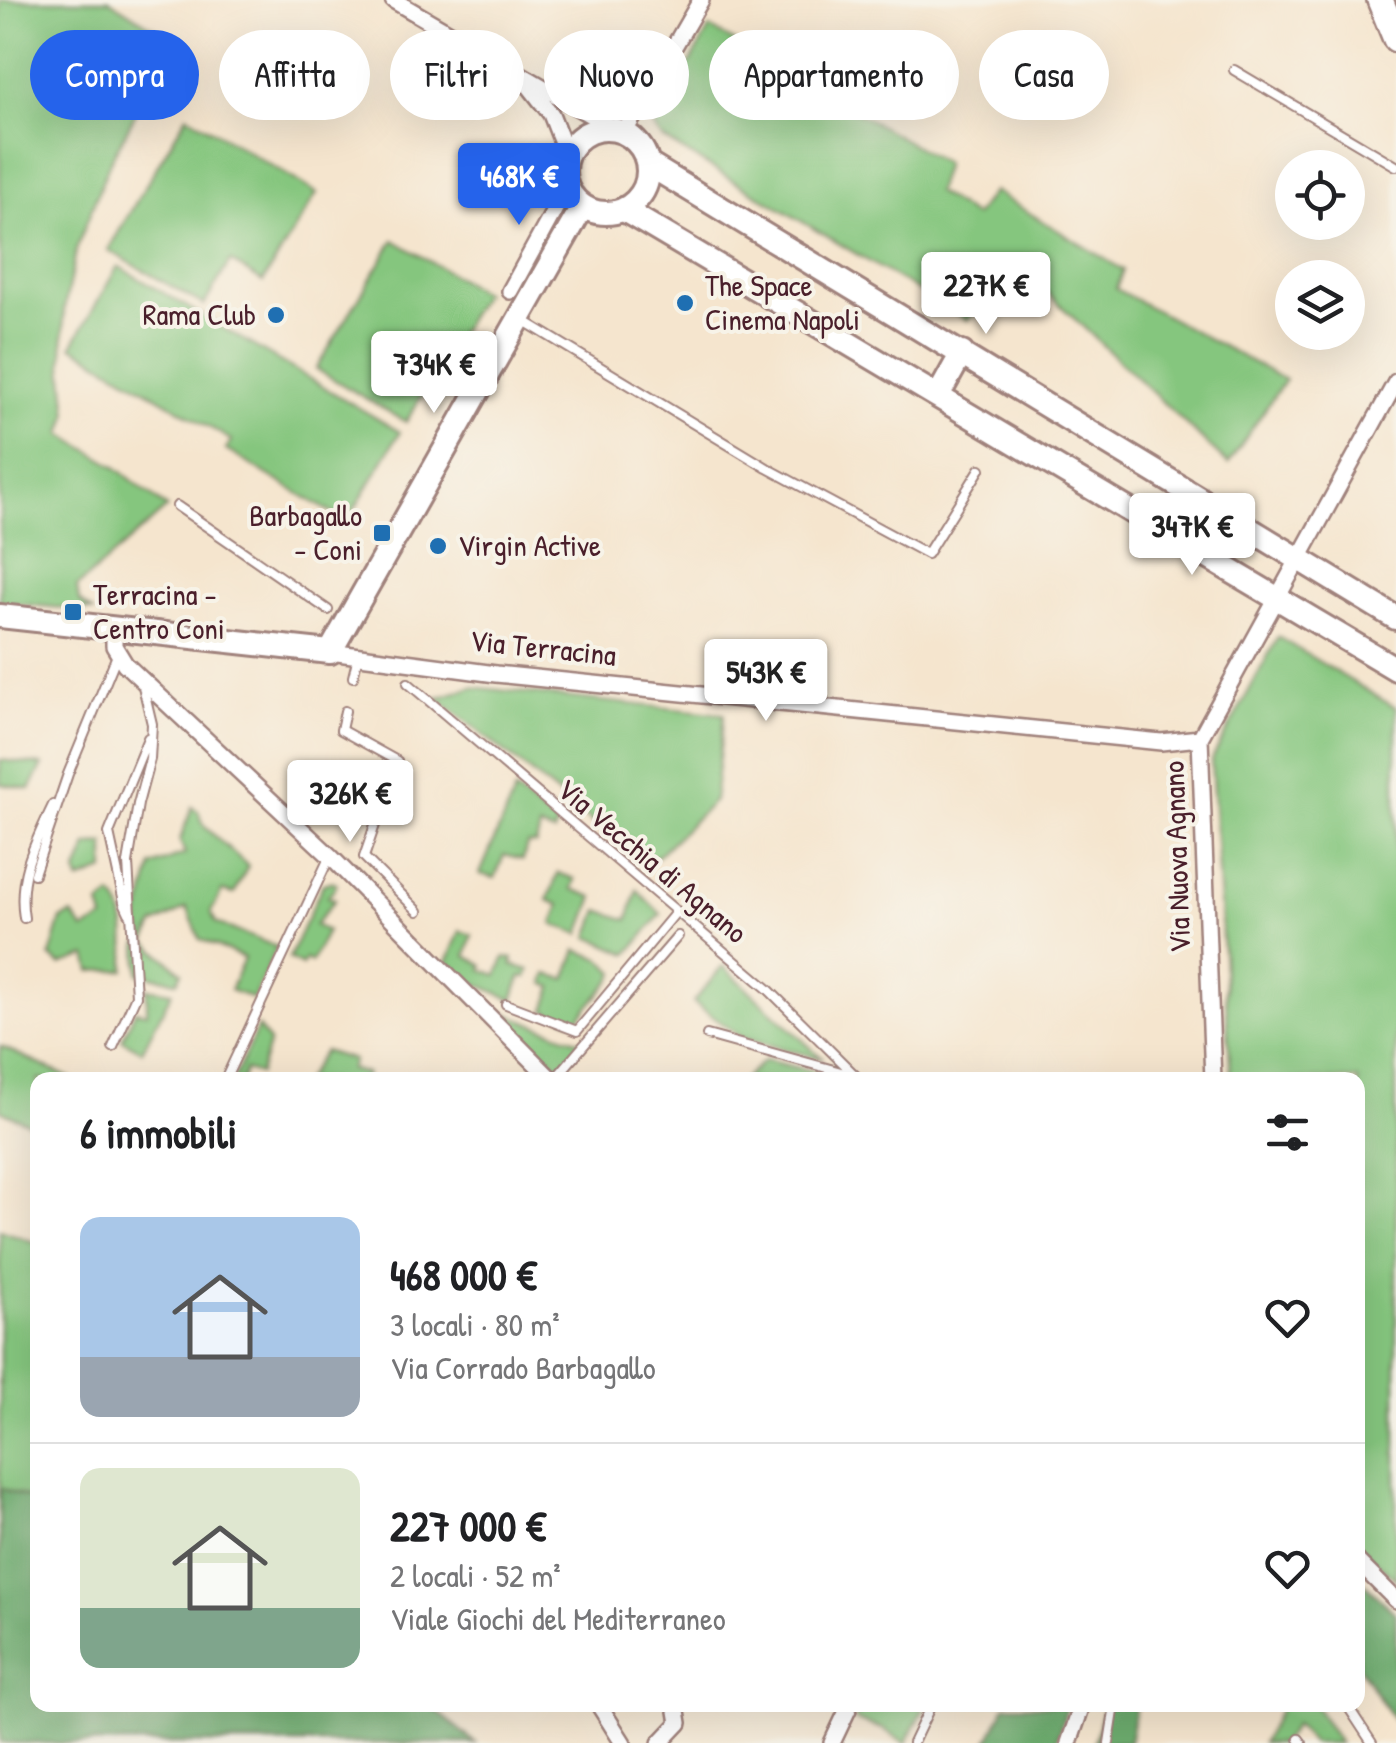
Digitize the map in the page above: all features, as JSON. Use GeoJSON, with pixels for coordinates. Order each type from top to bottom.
{"type":"FeatureCollection","features":[{"type":"Feature","properties":{"kind":"main road"},"geometry":{"type":"LineString","coordinates":[[1380,0],[1396,39]]}},
{"type":"Feature","properties":{"kind":"main road"},"geometry":{"type":"LineString","coordinates":[[624,210],[644,191],[648,164],[644,152],[621,132],[603,129],[588,133],[576,142],[566,171],[583,206],[596,212],[624,210],[1396,669]]}},
{"type":"Feature","properties":{"kind":"main road"},"geometry":{"type":"LineString","coordinates":[[648,164],[1396,618]]}},
{"type":"Feature","properties":{"kind":"main road"},"geometry":{"type":"LineString","coordinates":[[330,652],[583,206]]}},
{"type":"Feature","properties":{"kind":"main road"},"geometry":{"type":"LineString","coordinates":[[938,396],[962,354]]}},
{"type":"Feature","properties":{"kind":"main road","name":"Via Terracina"},"geometry":{"type":"LineString","coordinates":[[0,616],[330,652]]}},
{"type":"Feature","properties":{"kind":"street"},"geometry":{"type":"LineString","coordinates":[[393,0],[444,30]]}},
{"type":"Feature","properties":{"kind":"street"},"geometry":{"type":"LineString","coordinates":[[524,77],[621,132],[701,0]]}},
{"type":"Feature","properties":{"kind":"street"},"geometry":{"type":"LineString","coordinates":[[510,291],[566,171],[551,114],[524,82]]}},
{"type":"Feature","properties":{"kind":"street"},"geometry":{"type":"LineString","coordinates":[[540,164],[566,171]]}},
{"type":"Feature","properties":{"kind":"street","name":"Via Nuova Agnano"},"geometry":{"type":"LineString","coordinates":[[1213,1072],[1200,738],[1396,382]]}},
{"type":"Feature","properties":{"kind":"street"},"geometry":{"type":"LineString","coordinates":[[114,627],[117,655],[330,856],[545,1072]]}},
{"type":"Feature","properties":{"kind":"street","name":"Via Terracina"},"geometry":{"type":"LineString","coordinates":[[330,652],[496,674],[1162,742],[1200,738]]}},
{"type":"Feature","properties":{"kind":"street"},"geometry":{"type":"LineString","coordinates":[[1365,1569],[1396,1600]]}},
{"type":"Feature","properties":{"kind":"street"},"geometry":{"type":"LineString","coordinates":[[603,1712],[623,1743]]}},
{"type":"Feature","properties":{"kind":"street"},"geometry":{"type":"LineString","coordinates":[[660,1743],[679,1723],[677,1712]]}},
{"type":"Feature","properties":{"kind":"street"},"geometry":{"type":"LineString","coordinates":[[832,1743],[847,1712]]}},
{"type":"Feature","properties":{"kind":"street"},"geometry":{"type":"LineString","coordinates":[[1069,1743],[1080,1712]]}},
{"type":"Feature","properties":{"kind":"lane"},"geometry":{"type":"LineString","coordinates":[[1234,70],[1396,166]]}},
{"type":"Feature","properties":{"kind":"lane"},"geometry":{"type":"LineString","coordinates":[[520,318],[767,468],[927,554],[980,469]]}},
{"type":"Feature","properties":{"kind":"lane"},"geometry":{"type":"LineString","coordinates":[[177,506],[328,610]]}},
{"type":"Feature","properties":{"kind":"lane"},"geometry":{"type":"LineString","coordinates":[[24,918],[20,897],[24,870],[117,655]]}},
{"type":"Feature","properties":{"kind":"lane"},"geometry":{"type":"LineString","coordinates":[[352,677],[358,656]]}},
{"type":"Feature","properties":{"kind":"lane"},"geometry":{"type":"LineString","coordinates":[[113,1047],[136,996],[128,863],[150,759],[152,724],[141,678]]}},
{"type":"Feature","properties":{"kind":"lane","name":"Via Vecchia di Agnano"},"geometry":{"type":"LineString","coordinates":[[408,683],[768,989],[852,1072]]}},
{"type":"Feature","properties":{"kind":"lane"},"geometry":{"type":"LineString","coordinates":[[345,711],[341,730],[397,761],[364,857],[418,911]]}},
{"type":"Feature","properties":{"kind":"lane"},"geometry":{"type":"LineString","coordinates":[[133,920],[124,902],[109,833],[118,804],[142,758],[152,724]]}},
{"type":"Feature","properties":{"kind":"lane"},"geometry":{"type":"LineString","coordinates":[[34,874],[68,774]]}},
{"type":"Feature","properties":{"kind":"lane"},"geometry":{"type":"LineString","coordinates":[[230,1072],[330,856]]}},
{"type":"Feature","properties":{"kind":"lane"},"geometry":{"type":"LineString","coordinates":[[506,1004],[578,1031],[678,911]]}},
{"type":"Feature","properties":{"kind":"lane"},"geometry":{"type":"LineString","coordinates":[[560,1072],[678,936]]}},
{"type":"Feature","properties":{"kind":"lane"},"geometry":{"type":"LineString","coordinates":[[707,1036],[836,1072]]}},
{"type":"Feature","properties":{"kind":"lane"},"geometry":{"type":"LineString","coordinates":[[913,1743],[928,1712]]}},
{"type":"Feature","properties":{"kind":"lane"},"geometry":{"type":"LineString","coordinates":[[1108,1743],[1114,1712]]}},
{"type":"Feature","properties":{"kind":"lane"},"geometry":{"type":"LineString","coordinates":[[1352,1712],[1372,1743]]}},
{"type":"Feature","properties":{"kind":"green space"},"geometry":{"type":"Polygon","coordinates":[[[0,0],[109,0],[158,30],[30,30],[30,120],[132,120],[109,164],[77,247],[64,309],[63,364],[68,415],[62,434],[113,465],[167,508],[77,587],[79,601],[92,611],[0,602],[0,0]]]}},
{"type":"Feature","properties":{"kind":"green space"},"geometry":{"type":"Polygon","coordinates":[[[710,28],[713,30],[709,30],[709,120],[870,120],[945,163],[936,192],[974,216],[993,191],[1123,270],[1116,289],[1285,380],[1228,464],[1020,267],[967,320],[662,138],[653,127],[657,120],[689,120],[689,64],[710,28]]]}},
{"type":"Feature","properties":{"kind":"green space"},"geometry":{"type":"Polygon","coordinates":[[[184,120],[195,120],[317,193],[263,282],[230,261],[204,305],[108,250],[184,120]]]}},
{"type":"Feature","properties":{"kind":"green space"},"geometry":{"type":"Polygon","coordinates":[[[394,240],[483,293],[406,422],[316,369],[394,240]]]}},
{"type":"Feature","properties":{"kind":"green space"},"geometry":{"type":"Polygon","coordinates":[[[118,266],[400,432],[347,522],[226,450],[231,440],[72,346],[118,266]]]}},
{"type":"Feature","properties":{"kind":"green space"},"geometry":{"type":"Polygon","coordinates":[[[1278,637],[1396,708],[1396,1580],[1365,1551],[1365,1072],[1230,1072],[1211,761],[1278,637]]]}},
{"type":"Feature","properties":{"kind":"green space"},"geometry":{"type":"Polygon","coordinates":[[[472,687],[724,714],[714,801],[647,866],[437,698],[472,687]]]}},
{"type":"Feature","properties":{"kind":"green space"},"geometry":{"type":"Polygon","coordinates":[[[0,760],[43,765],[30,789],[0,784],[0,760]]]}},
{"type":"Feature","properties":{"kind":"green space"},"geometry":{"type":"Polygon","coordinates":[[[515,791],[557,825],[554,833],[540,828],[536,844],[527,844],[523,860],[504,855],[495,878],[480,874],[515,791]]]}},
{"type":"Feature","properties":{"kind":"green space"},"geometry":{"type":"Polygon","coordinates":[[[192,807],[205,827],[248,866],[234,894],[222,891],[211,912],[216,923],[277,947],[253,999],[230,990],[244,958],[200,939],[187,908],[154,925],[146,942],[182,972],[177,981],[139,974],[138,943],[145,942],[139,918],[152,866],[185,854],[180,840],[192,807]]]}},
{"type":"Feature","properties":{"kind":"green space"},"geometry":{"type":"Polygon","coordinates":[[[105,844],[105,871],[79,881],[77,872],[88,845],[105,844]]]}},
{"type":"Feature","properties":{"kind":"green space"},"geometry":{"type":"Polygon","coordinates":[[[558,873],[575,879],[572,889],[594,897],[580,934],[553,924],[560,905],[548,900],[558,873]]]}},
{"type":"Feature","properties":{"kind":"green space"},"geometry":{"type":"Polygon","coordinates":[[[323,884],[337,884],[328,897],[335,899],[315,925],[327,931],[311,962],[305,959],[302,965],[289,958],[323,884]]]}},
{"type":"Feature","properties":{"kind":"green space"},"geometry":{"type":"Polygon","coordinates":[[[637,890],[661,914],[628,954],[589,937],[599,910],[628,920],[637,890]]]}},
{"type":"Feature","properties":{"kind":"green space"},"geometry":{"type":"Polygon","coordinates":[[[112,896],[124,920],[125,970],[91,971],[87,956],[60,965],[50,956],[61,919],[72,914],[84,930],[104,919],[100,905],[112,896]]]}},
{"type":"Feature","properties":{"kind":"green space"},"geometry":{"type":"Polygon","coordinates":[[[460,931],[472,935],[466,956],[483,965],[482,970],[497,975],[505,957],[513,959],[512,965],[530,970],[527,977],[521,976],[513,1000],[468,980],[447,962],[460,931]]]}},
{"type":"Feature","properties":{"kind":"green space"},"geometry":{"type":"Polygon","coordinates":[[[577,950],[601,959],[615,972],[575,1022],[545,1010],[553,987],[544,983],[547,974],[566,979],[577,950]]]}},
{"type":"Feature","properties":{"kind":"green space"},"geometry":{"type":"Polygon","coordinates":[[[723,966],[823,1059],[742,1038],[693,1002],[723,966]]]}},
{"type":"Feature","properties":{"kind":"green space"},"geometry":{"type":"Polygon","coordinates":[[[147,988],[172,992],[142,1051],[122,1040],[135,1011],[147,1013],[147,988]]]}},
{"type":"Feature","properties":{"kind":"green space"},"geometry":{"type":"Polygon","coordinates":[[[501,1012],[582,1042],[559,1068],[501,1012]]]}},
{"type":"Feature","properties":{"kind":"green space"},"geometry":{"type":"Polygon","coordinates":[[[258,1027],[269,1042],[260,1072],[237,1072],[258,1027]]]}},
{"type":"Feature","properties":{"kind":"green space"},"geometry":{"type":"Polygon","coordinates":[[[0,1046],[57,1072],[30,1072],[30,1124],[0,1110],[0,1046]]]}},
{"type":"Feature","properties":{"kind":"green space"},"geometry":{"type":"Polygon","coordinates":[[[324,1051],[353,1060],[350,1069],[360,1072],[310,1072],[324,1051]]]}},
{"type":"Feature","properties":{"kind":"green space"},"geometry":{"type":"Polygon","coordinates":[[[765,1060],[817,1072],[751,1072],[765,1060]]]}},
{"type":"Feature","properties":{"kind":"green space"},"geometry":{"type":"Polygon","coordinates":[[[0,1230],[30,1241],[30,1499],[0,1488],[0,1230]]]}},
{"type":"Feature","properties":{"kind":"green space"},"geometry":{"type":"Polygon","coordinates":[[[0,1488],[30,1499],[30,1712],[438,1712],[476,1743],[0,1743],[0,1488]]]}},
{"type":"Feature","properties":{"kind":"green space"},"geometry":{"type":"Polygon","coordinates":[[[1365,1584],[1396,1614],[1396,1724],[1365,1677],[1365,1584]]]}},
{"type":"Feature","properties":{"kind":"green space"},"geometry":{"type":"Polygon","coordinates":[[[858,1712],[922,1712],[906,1743],[883,1729],[855,1720],[858,1712]]]}},
{"type":"Feature","properties":{"kind":"green space"},"geometry":{"type":"Polygon","coordinates":[[[1002,1712],[1066,1712],[1056,1743],[987,1743],[1002,1712]]]}},
{"type":"Feature","properties":{"kind":"green space"},"geometry":{"type":"Polygon","coordinates":[[[1102,1712],[1135,1712],[1129,1743],[1094,1743],[1102,1712]]]}},
{"type":"Feature","properties":{"kind":"green space"},"geometry":{"type":"Polygon","coordinates":[[[1278,1712],[1319,1712],[1339,1743],[1313,1743],[1295,1725],[1282,1743],[1262,1743],[1278,1712]]]}},
{"type":"Feature","properties":{"kind":"place","name":"The Space Cinema Napoli"},"geometry":{"type":"Point","coordinates":[685,303]}},
{"type":"Feature","properties":{"kind":"place","name":"Rama Club"},"geometry":{"type":"Point","coordinates":[276,315]}},
{"type":"Feature","properties":{"kind":"place","name":"Barbagallo - Coni"},"geometry":{"type":"Point","coordinates":[382,533]}},
{"type":"Feature","properties":{"kind":"place","name":"Virgin Active"},"geometry":{"type":"Point","coordinates":[438,546]}},
{"type":"Feature","properties":{"kind":"place","name":"Terracina - Centro Coni"},"geometry":{"type":"Point","coordinates":[73,612]}}]}
